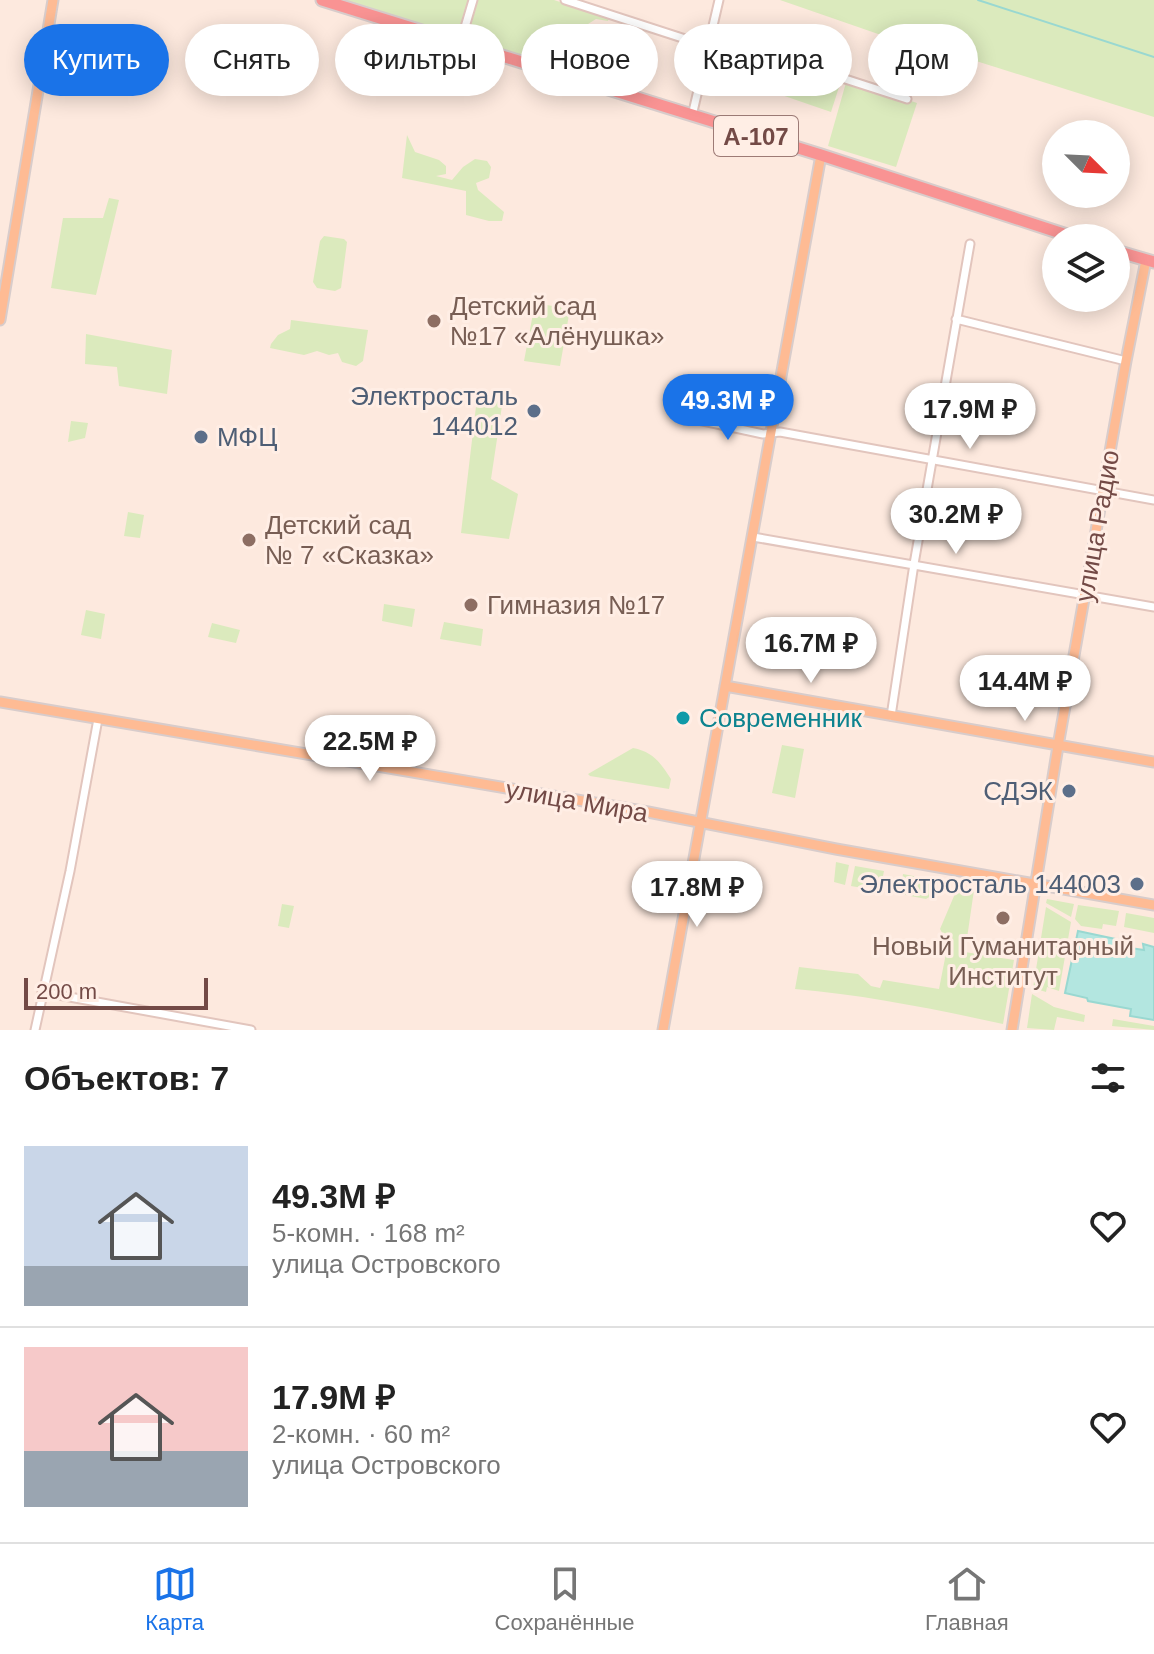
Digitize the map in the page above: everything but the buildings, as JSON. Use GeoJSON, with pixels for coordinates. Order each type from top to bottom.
{"type":"FeatureCollection","features":[{"type":"Feature","properties":{"kind":"highway","name":"А-107"},"geometry":{"type":"LineString","coordinates":[[322,0],[397,24]]}},
{"type":"Feature","properties":{"kind":"highway","name":"А-107"},"geometry":{"type":"LineString","coordinates":[[505,58],[1042,227]]}},
{"type":"Feature","properties":{"kind":"highway"},"geometry":{"type":"LineString","coordinates":[[1130,255],[1150,261]]}},
{"type":"Feature","properties":{"kind":"main road"},"geometry":{"type":"LineString","coordinates":[[0,320],[53,0]]}},
{"type":"Feature","properties":{"kind":"main road"},"geometry":{"type":"LineString","coordinates":[[663,1030],[821,155]]}},
{"type":"Feature","properties":{"kind":"main road","name":"улица Радио"},"geometry":{"type":"LineString","coordinates":[[1012,1030],[1126,361],[1150,261]]}},
{"type":"Feature","properties":{"kind":"main road"},"geometry":{"type":"LineString","coordinates":[[725,686],[1154,762]]}},
{"type":"Feature","properties":{"kind":"main road","name":"улица Мира"},"geometry":{"type":"LineString","coordinates":[[0,702],[699,822],[1154,905]]}},
{"type":"Feature","properties":{"kind":"street"},"geometry":{"type":"LineString","coordinates":[[466,24],[473,0]]}},
{"type":"Feature","properties":{"kind":"street"},"geometry":{"type":"LineString","coordinates":[[565,0],[674,35]]}},
{"type":"Feature","properties":{"kind":"street"},"geometry":{"type":"LineString","coordinates":[[714,24],[719,0]]}},
{"type":"Feature","properties":{"kind":"street"},"geometry":{"type":"LineString","coordinates":[[852,81],[907,99]]}},
{"type":"Feature","properties":{"kind":"street"},"geometry":{"type":"LineString","coordinates":[[692,116],[697,96]]}},
{"type":"Feature","properties":{"kind":"street"},"geometry":{"type":"LineString","coordinates":[[891,716],[914,564],[970,244]]}},
{"type":"Feature","properties":{"kind":"street"},"geometry":{"type":"LineString","coordinates":[[956,319],[1126,361]]}},
{"type":"Feature","properties":{"kind":"street"},"geometry":{"type":"LineString","coordinates":[[689,418],[1154,500]]}},
{"type":"Feature","properties":{"kind":"street"},"geometry":{"type":"LineString","coordinates":[[753,537],[1154,607]]}},
{"type":"Feature","properties":{"kind":"street"},"geometry":{"type":"LineString","coordinates":[[35,1030],[70,871],[98,719]]}},
{"type":"Feature","properties":{"kind":"street"},"geometry":{"type":"LineString","coordinates":[[42,992],[250,1030]]}},
{"type":"Feature","properties":{"kind":"green space"},"geometry":{"type":"Polygon","coordinates":[[[343,0],[554,0],[609,18],[608,21],[596,19],[588,24],[521,24],[521,55],[505,50],[505,24],[421,24],[343,0]]]}},
{"type":"Feature","properties":{"kind":"green space"},"geometry":{"type":"Polygon","coordinates":[[[780,0],[1154,0],[1154,117],[978,62],[978,24],[868,24],[868,30],[780,0]]]}},
{"type":"Feature","properties":{"kind":"green space"},"geometry":{"type":"Polygon","coordinates":[[[852,81],[868,86],[868,96],[897,96],[917,103],[896,167],[828,146],[842,96],[852,96],[852,81]]]}},
{"type":"Feature","properties":{"kind":"green space"},"geometry":{"type":"Polygon","coordinates":[[[784,96],[836,96],[831,112],[784,96]]]}},
{"type":"Feature","properties":{"kind":"green space"},"geometry":{"type":"Polygon","coordinates":[[[407,135],[415,152],[439,160],[446,166],[446,174],[436,176],[452,180],[475,159],[487,161],[491,167],[489,178],[476,183],[478,190],[504,212],[502,221],[466,215],[466,191],[402,178],[407,135]]]}},
{"type":"Feature","properties":{"kind":"green space"},"geometry":{"type":"Polygon","coordinates":[[[109,198],[119,200],[96,295],[51,288],[63,218],[103,218],[109,198]]]}},
{"type":"Feature","properties":{"kind":"green space"},"geometry":{"type":"Polygon","coordinates":[[[324,236],[347,242],[341,288],[335,291],[317,288],[313,282],[320,241],[324,236]]]}},
{"type":"Feature","properties":{"kind":"green space"},"geometry":{"type":"Polygon","coordinates":[[[535,303],[570,309],[560,366],[524,361],[535,303]]]}},
{"type":"Feature","properties":{"kind":"green space"},"geometry":{"type":"Polygon","coordinates":[[[291,320],[368,330],[363,361],[356,366],[342,362],[338,353],[329,355],[317,351],[304,355],[270,348],[278,335],[290,329],[291,320]]]}},
{"type":"Feature","properties":{"kind":"green space"},"geometry":{"type":"Polygon","coordinates":[[[86,334],[172,350],[167,394],[119,386],[117,367],[85,364],[86,334]]]}},
{"type":"Feature","properties":{"kind":"green space"},"geometry":{"type":"Polygon","coordinates":[[[477,398],[503,399],[491,479],[518,494],[509,539],[461,533],[477,398]]]}},
{"type":"Feature","properties":{"kind":"green space"},"geometry":{"type":"Polygon","coordinates":[[[71,421],[88,423],[85,438],[68,442],[71,421]]]}},
{"type":"Feature","properties":{"kind":"green space"},"geometry":{"type":"Polygon","coordinates":[[[128,512],[144,515],[140,538],[124,536],[128,512]]]}},
{"type":"Feature","properties":{"kind":"green space"},"geometry":{"type":"Polygon","coordinates":[[[384,604],[415,609],[412,627],[382,621],[384,604]]]}},
{"type":"Feature","properties":{"kind":"green space"},"geometry":{"type":"Polygon","coordinates":[[[86,610],[105,614],[101,639],[81,635],[86,610]]]}},
{"type":"Feature","properties":{"kind":"green space"},"geometry":{"type":"Polygon","coordinates":[[[444,622],[483,629],[481,646],[440,639],[444,622]]]}},
{"type":"Feature","properties":{"kind":"green space"},"geometry":{"type":"Polygon","coordinates":[[[212,623],[240,630],[236,643],[208,637],[212,623]]]}},
{"type":"Feature","properties":{"kind":"green space"},"geometry":{"type":"Polygon","coordinates":[[[782,745],[804,749],[795,798],[772,793],[782,745]]]}},
{"type":"Feature","properties":{"kind":"green space"},"geometry":{"type":"Polygon","coordinates":[[[633,748],[646,752],[659,763],[671,779],[669,789],[588,774],[633,748]]]}},
{"type":"Feature","properties":{"kind":"green space"},"geometry":{"type":"Polygon","coordinates":[[[836,862],[849,865],[845,885],[834,882],[836,862]]]}},
{"type":"Feature","properties":{"kind":"green space"},"geometry":{"type":"Polygon","coordinates":[[[855,866],[884,871],[880,891],[851,886],[855,866]]]}},
{"type":"Feature","properties":{"kind":"green space"},"geometry":{"type":"Polygon","coordinates":[[[903,874],[934,880],[931,896],[926,899],[900,894],[903,874]]]}},
{"type":"Feature","properties":{"kind":"green space"},"geometry":{"type":"Polygon","coordinates":[[[957,889],[974,890],[965,952],[1014,960],[1003,1024],[899,1003],[795,989],[799,967],[858,974],[871,986],[880,988],[883,980],[939,989],[948,943],[940,929],[957,889]]]}},
{"type":"Feature","properties":{"kind":"green space"},"geometry":{"type":"Polygon","coordinates":[[[1047,899],[1074,904],[1071,917],[1046,903],[1047,899]]]}},
{"type":"Feature","properties":{"kind":"green space"},"geometry":{"type":"Polygon","coordinates":[[[282,904],[294,906],[289,928],[278,926],[282,904]]]}},
{"type":"Feature","properties":{"kind":"green space"},"geometry":{"type":"Polygon","coordinates":[[[1078,905],[1119,911],[1116,926],[1103,924],[1102,929],[1081,926],[1075,919],[1078,905]]]}},
{"type":"Feature","properties":{"kind":"green space"},"geometry":{"type":"Polygon","coordinates":[[[1046,907],[1071,922],[1059,991],[1047,987],[1046,992],[1033,988],[1046,907]]]}},
{"type":"Feature","properties":{"kind":"green space"},"geometry":{"type":"Polygon","coordinates":[[[1126,913],[1154,918],[1154,933],[1124,927],[1126,913]]]}},
{"type":"Feature","properties":{"kind":"green space"},"geometry":{"type":"Polygon","coordinates":[[[1032,994],[1054,1007],[1085,1015],[1084,1022],[1057,1017],[1054,1030],[1027,1028],[1032,994]]]}},
{"type":"Feature","properties":{"kind":"green space"},"geometry":{"type":"Polygon","coordinates":[[[1113,1019],[1154,1026],[1154,1030],[1112,1026],[1113,1019]]]}},
{"type":"Feature","properties":{"kind":"water"},"geometry":{"type":"Polygon","coordinates":[[[1078,931],[1130,942],[1130,948],[1144,950],[1143,944],[1154,947],[1154,1020],[1130,1016],[1131,1009],[1065,993],[1078,931]]]}},
{"type":"Feature","properties":{"kind":"waterway"},"geometry":{"type":"LineString","coordinates":[[978,0],[1154,57]]}},
{"type":"Feature","properties":{"kind":"place","name":"Детский сад №17 «Алёнушка»"},"geometry":{"type":"Point","coordinates":[434,321]}},
{"type":"Feature","properties":{"kind":"place","name":"Электросталь 144012"},"geometry":{"type":"Point","coordinates":[534,411]}},
{"type":"Feature","properties":{"kind":"place","name":"МФЦ"},"geometry":{"type":"Point","coordinates":[201,437]}},
{"type":"Feature","properties":{"kind":"place","name":"Детский сад № 7 «Сказка»"},"geometry":{"type":"Point","coordinates":[249,540]}},
{"type":"Feature","properties":{"kind":"place","name":"Гимназия №17"},"geometry":{"type":"Point","coordinates":[471,605]}},
{"type":"Feature","properties":{"kind":"place","name":"Современник"},"geometry":{"type":"Point","coordinates":[683,718]}},
{"type":"Feature","properties":{"kind":"place","name":"СДЭК"},"geometry":{"type":"Point","coordinates":[1069,791]}},
{"type":"Feature","properties":{"kind":"place","name":"Электросталь 144003"},"geometry":{"type":"Point","coordinates":[1137,884]}},
{"type":"Feature","properties":{"kind":"place","name":"Новый Гуманитарный Институт"},"geometry":{"type":"Point","coordinates":[1003,918]}}]}
